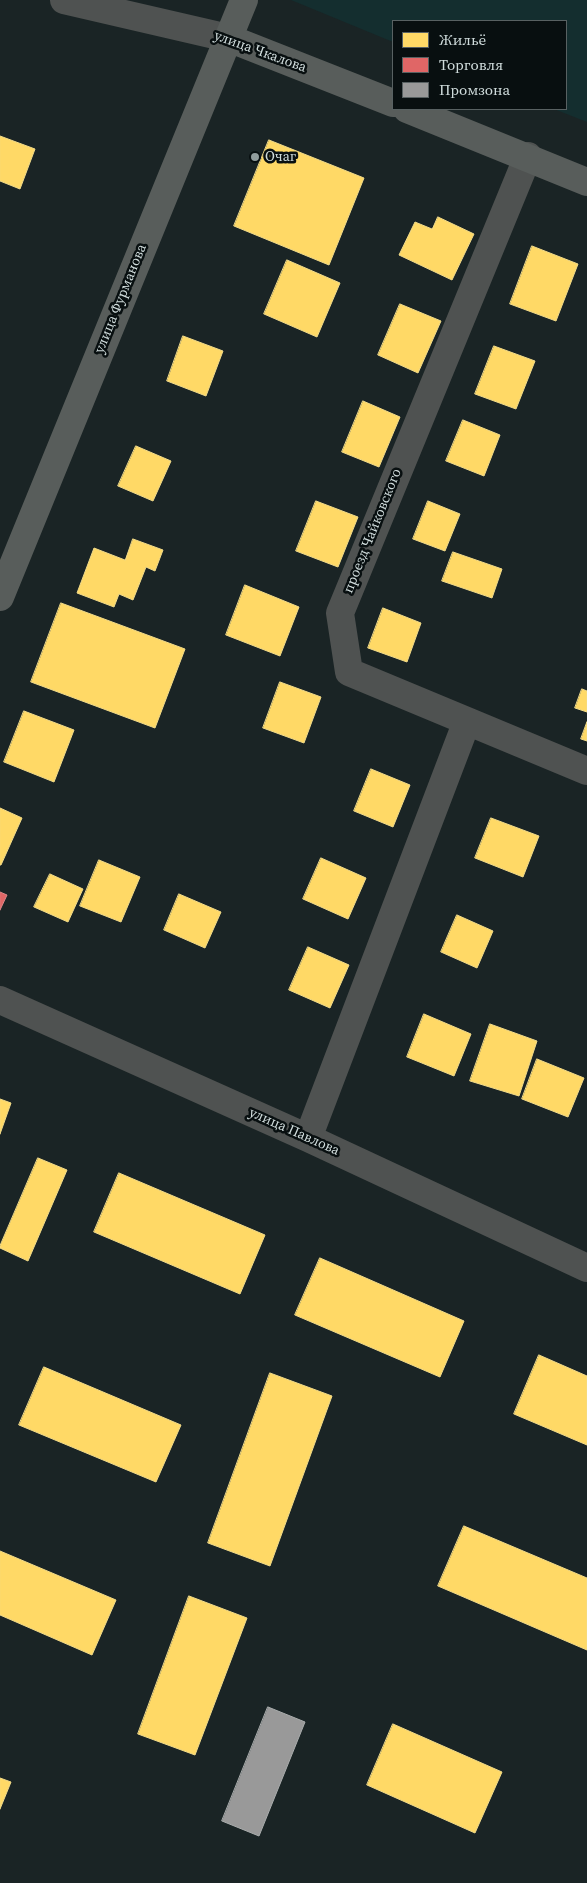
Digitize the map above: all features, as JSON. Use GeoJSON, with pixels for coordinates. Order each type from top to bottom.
{"type":"FeatureCollection","features":[{"type":"Feature","properties":{"kind":"street","name":"улица Чкалова"},"geometry":{"type":"LineString","coordinates":[[64,0],[228,38],[392,103]]}},
{"type":"Feature","properties":{"kind":"street","name":"улица Фурманова"},"geometry":{"type":"LineString","coordinates":[[0,597],[244,0]]}},
{"type":"Feature","properties":{"kind":"street"},"geometry":{"type":"LineString","coordinates":[[410,110],[528,156],[587,182]]}},
{"type":"Feature","properties":{"kind":"street","name":"проезд Чайковского"},"geometry":{"type":"LineString","coordinates":[[528,156],[340,613],[349,672],[587,771]]}},
{"type":"Feature","properties":{"kind":"street"},"geometry":{"type":"LineString","coordinates":[[308,1138],[467,721]]}},
{"type":"Feature","properties":{"kind":"street","name":"улица Павлова"},"geometry":{"type":"LineString","coordinates":[[0,1000],[308,1138],[587,1268]]}},
{"type":"Feature","properties":{"kind":"shaded area"},"geometry":{"type":"Polygon","coordinates":[[[291,0],[587,0],[587,122],[557,110],[567,110],[567,20],[392,20],[392,42],[291,0]]]}},
{"type":"Feature","properties":{"kind":"building: Жильё"},"geometry":{"type":"Polygon","coordinates":[[[0,136],[35,149],[20,189],[0,181],[0,136]]]}},
{"type":"Feature","properties":{"kind":"building: Жильё"},"geometry":{"type":"Polygon","coordinates":[[[269,140],[364,178],[329,265],[234,226],[269,140]]]}},
{"type":"Feature","properties":{"kind":"building: Жильё"},"geometry":{"type":"Polygon","coordinates":[[[438,217],[474,234],[452,280],[399,255],[415,222],[432,229],[438,217]]]}},
{"type":"Feature","properties":{"kind":"building: Жильё"},"geometry":{"type":"Polygon","coordinates":[[[532,246],[578,264],[556,321],[510,304],[532,246]]]}},
{"type":"Feature","properties":{"kind":"building: Жильё"},"geometry":{"type":"Polygon","coordinates":[[[287,260],[340,283],[317,337],[264,314],[287,260]]]}},
{"type":"Feature","properties":{"kind":"building: Жильё"},"geometry":{"type":"Polygon","coordinates":[[[400,304],[441,321],[418,373],[378,355],[400,304]]]}},
{"type":"Feature","properties":{"kind":"building: Жильё"},"geometry":{"type":"Polygon","coordinates":[[[183,336],[223,351],[206,396],[167,381],[183,336]]]}},
{"type":"Feature","properties":{"kind":"building: Жильё"},"geometry":{"type":"Polygon","coordinates":[[[494,346],[535,361],[516,409],[475,394],[494,346]]]}},
{"type":"Feature","properties":{"kind":"building: Жильё"},"geometry":{"type":"Polygon","coordinates":[[[363,401],[400,417],[379,467],[342,452],[363,401]]]}},
{"type":"Feature","properties":{"kind":"building: Жильё"},"geometry":{"type":"Polygon","coordinates":[[[463,420],[500,435],[484,476],[446,461],[463,420]]]}},
{"type":"Feature","properties":{"kind":"building: Жильё"},"geometry":{"type":"Polygon","coordinates":[[[136,446],[171,461],[153,501],[118,486],[136,446]]]}},
{"type":"Feature","properties":{"kind":"building: Жильё"},"geometry":{"type":"Polygon","coordinates":[[[316,501],[358,517],[338,567],[296,551],[316,501]]]}},
{"type":"Feature","properties":{"kind":"building: Жильё"},"geometry":{"type":"Polygon","coordinates":[[[428,501],[460,514],[445,551],[413,539],[428,501]]]}},
{"type":"Feature","properties":{"kind":"building: Жильё"},"geometry":{"type":"Polygon","coordinates":[[[133,539],[163,550],[155,571],[146,567],[133,600],[119,594],[114,607],[77,593],[94,548],[125,560],[133,539]]]}},
{"type":"Feature","properties":{"kind":"building: Жильё"},"geometry":{"type":"Polygon","coordinates":[[[453,552],[502,569],[492,598],[442,581],[453,552]]]}},
{"type":"Feature","properties":{"kind":"building: Жильё"},"geometry":{"type":"Polygon","coordinates":[[[245,585],[299,607],[280,656],[226,635],[245,585]]]}},
{"type":"Feature","properties":{"kind":"building: Жильё"},"geometry":{"type":"Polygon","coordinates":[[[61,603],[185,649],[155,728],[31,682],[61,603]]]}},
{"type":"Feature","properties":{"kind":"building: Жильё"},"geometry":{"type":"Polygon","coordinates":[[[383,608],[421,623],[407,662],[368,648],[383,608]]]}},
{"type":"Feature","properties":{"kind":"building: Жильё"},"geometry":{"type":"Polygon","coordinates":[[[280,682],[321,697],[304,743],[263,728],[280,682]]]}},
{"type":"Feature","properties":{"kind":"building: Жильё"},"geometry":{"type":"Polygon","coordinates":[[[582,689],[587,691],[587,712],[575,708],[582,689]]]}},
{"type":"Feature","properties":{"kind":"building: Жильё"},"geometry":{"type":"Polygon","coordinates":[[[24,711],[74,730],[54,782],[4,762],[24,711]]]}},
{"type":"Feature","properties":{"kind":"building: Жильё"},"geometry":{"type":"Polygon","coordinates":[[[587,722],[587,741],[581,739],[587,722]]]}},
{"type":"Feature","properties":{"kind":"building: Жильё"},"geometry":{"type":"Polygon","coordinates":[[[371,769],[410,785],[393,827],[354,811],[371,769]]]}},
{"type":"Feature","properties":{"kind":"building: Жильё"},"geometry":{"type":"Polygon","coordinates":[[[0,808],[22,818],[1,865],[0,865],[0,808]]]}},
{"type":"Feature","properties":{"kind":"building: Жильё"},"geometry":{"type":"Polygon","coordinates":[[[491,818],[539,836],[523,877],[475,858],[491,818]]]}},
{"type":"Feature","properties":{"kind":"building: Жильё"},"geometry":{"type":"Polygon","coordinates":[[[321,858],[366,878],[348,919],[303,899],[321,858]]]}},
{"type":"Feature","properties":{"kind":"building: Жильё"},"geometry":{"type":"Polygon","coordinates":[[[99,860],[140,877],[121,922],[80,906],[99,860]]]}},
{"type":"Feature","properties":{"kind":"building: Жильё"},"geometry":{"type":"Polygon","coordinates":[[[50,874],[83,889],[68,922],[34,907],[50,874]]]}},
{"type":"Feature","properties":{"kind":"building: Жильё"},"geometry":{"type":"Polygon","coordinates":[[[179,894],[221,912],[205,948],[164,930],[179,894]]]}},
{"type":"Feature","properties":{"kind":"building: Жильё"},"geometry":{"type":"Polygon","coordinates":[[[457,915],[493,931],[477,968],[441,952],[457,915]]]}},
{"type":"Feature","properties":{"kind":"building: Жильё"},"geometry":{"type":"Polygon","coordinates":[[[308,947],[349,965],[330,1008],[289,990],[308,947]]]}},
{"type":"Feature","properties":{"kind":"building: Жильё"},"geometry":{"type":"Polygon","coordinates":[[[424,1014],[471,1034],[454,1076],[407,1057],[424,1014]]]}},
{"type":"Feature","properties":{"kind":"building: Жильё"},"geometry":{"type":"Polygon","coordinates":[[[490,1024],[537,1041],[519,1096],[470,1081],[490,1024]]]}},
{"type":"Feature","properties":{"kind":"building: Жильё"},"geometry":{"type":"Polygon","coordinates":[[[537,1059],[584,1078],[568,1117],[522,1099],[537,1059]]]}},
{"type":"Feature","properties":{"kind":"building: Жильё"},"geometry":{"type":"Polygon","coordinates":[[[0,1099],[11,1103],[0,1134],[0,1099]]]}},
{"type":"Feature","properties":{"kind":"building: Жильё"},"geometry":{"type":"Polygon","coordinates":[[[38,1158],[67,1170],[28,1261],[0,1248],[0,1246],[38,1158]]]}},
{"type":"Feature","properties":{"kind":"building: Жильё"},"geometry":{"type":"Polygon","coordinates":[[[119,1173],[265,1235],[240,1294],[94,1232],[119,1173]]]}},
{"type":"Feature","properties":{"kind":"building: Жильё"},"geometry":{"type":"Polygon","coordinates":[[[320,1258],[464,1321],[440,1377],[295,1315],[320,1258]]]}},
{"type":"Feature","properties":{"kind":"building: Жильё"},"geometry":{"type":"Polygon","coordinates":[[[539,1355],[587,1376],[587,1445],[514,1414],[539,1355]]]}},
{"type":"Feature","properties":{"kind":"building: Жильё"},"geometry":{"type":"Polygon","coordinates":[[[44,1367],[181,1425],[156,1482],[19,1425],[44,1367]]]}},
{"type":"Feature","properties":{"kind":"building: Жильё"},"geometry":{"type":"Polygon","coordinates":[[[270,1373],[332,1396],[270,1566],[208,1543],[270,1373]]]}},
{"type":"Feature","properties":{"kind":"building: Жильё"},"geometry":{"type":"Polygon","coordinates":[[[464,1526],[587,1578],[587,1650],[438,1586],[464,1526]]]}},
{"type":"Feature","properties":{"kind":"building: Жильё"},"geometry":{"type":"Polygon","coordinates":[[[0,1551],[116,1600],[92,1655],[0,1615],[0,1551]]]}},
{"type":"Feature","properties":{"kind":"building: Жильё"},"geometry":{"type":"Polygon","coordinates":[[[189,1596],[247,1618],[195,1755],[138,1734],[189,1596]]]}},
{"type":"Feature","properties":{"kind":"building: Жильё"},"geometry":{"type":"Polygon","coordinates":[[[393,1724],[502,1772],[475,1833],[367,1785],[393,1724]]]}},
{"type":"Feature","properties":{"kind":"building: Жильё"},"geometry":{"type":"Polygon","coordinates":[[[0,1778],[11,1782],[0,1809],[0,1778]]]}},
{"type":"Feature","properties":{"kind":"building: Торговля"},"geometry":{"type":"Polygon","coordinates":[[[0,892],[7,895],[0,910],[0,892]]]}},
{"type":"Feature","properties":{"kind":"building: Промзона"},"geometry":{"type":"Polygon","coordinates":[[[268,1707],[305,1722],[259,1836],[222,1821],[268,1707]]]}},
{"type":"Feature","properties":{"kind":"place","name":"Очаг"},"geometry":{"type":"Point","coordinates":[255,157]}}]}
